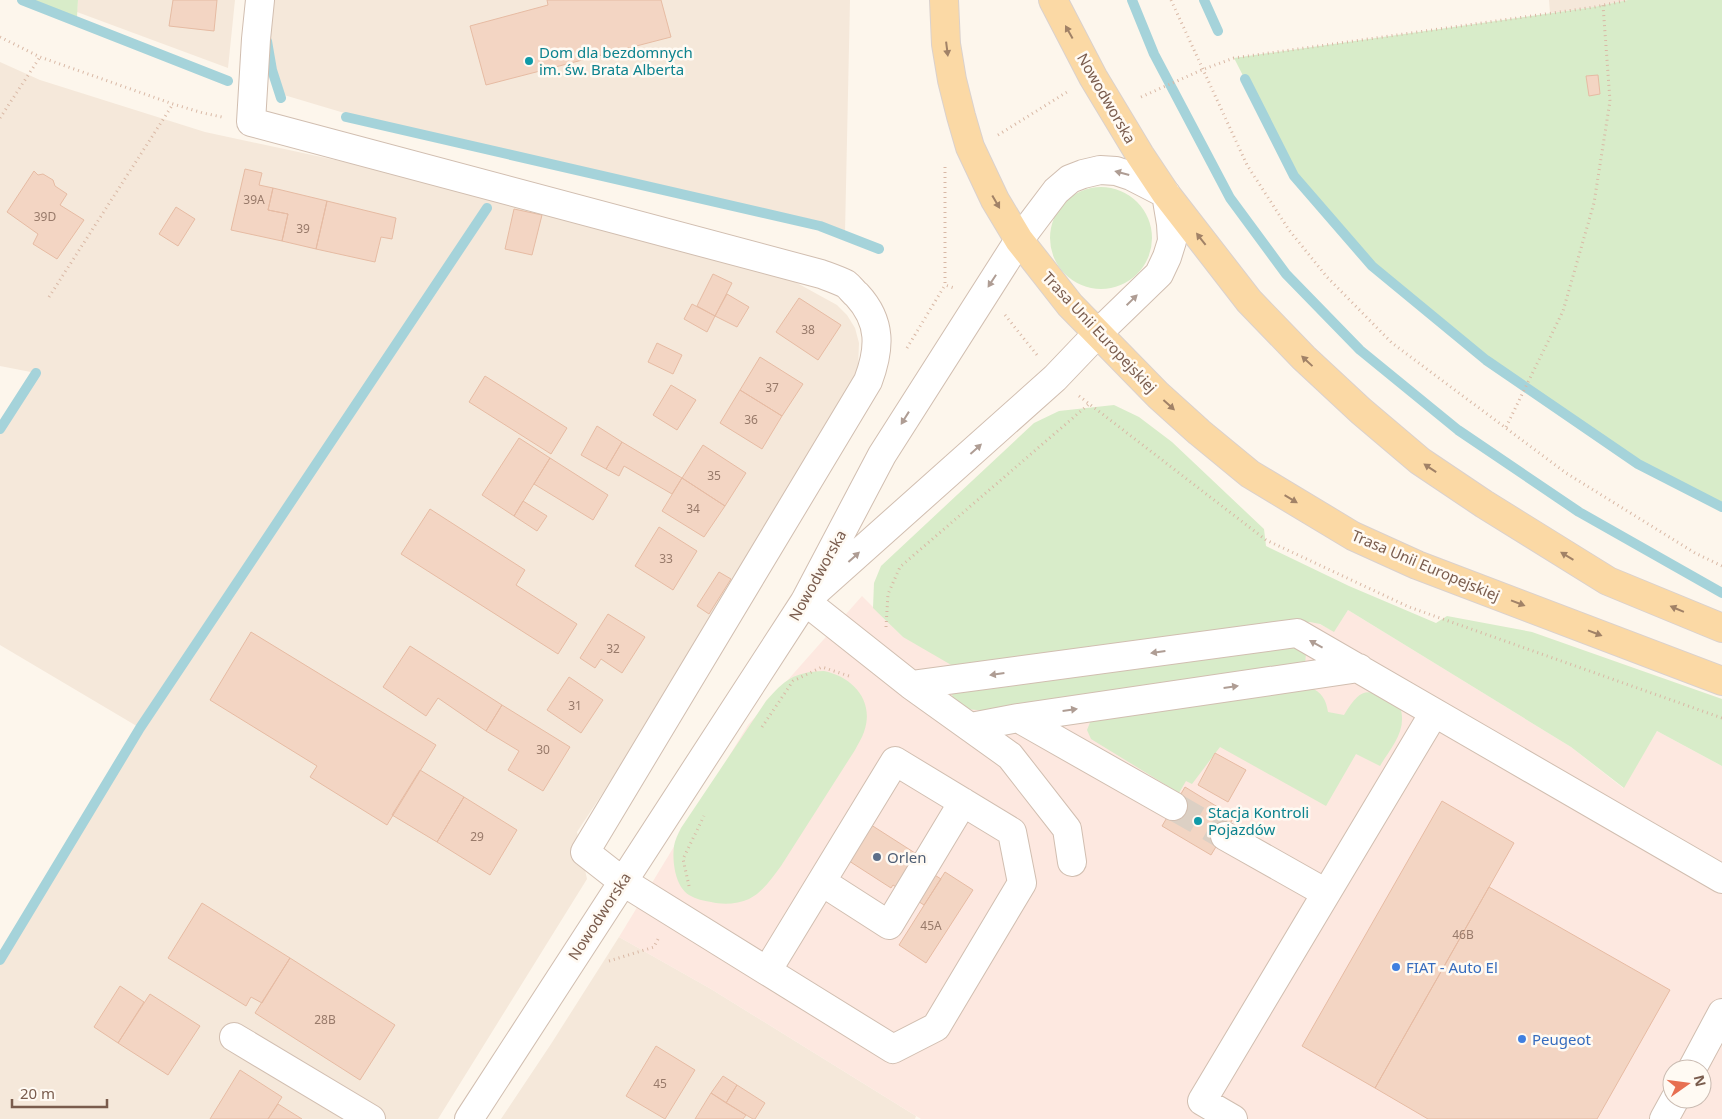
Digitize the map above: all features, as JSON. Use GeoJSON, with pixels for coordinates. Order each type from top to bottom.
{"type":"FeatureCollection","features":[{"type":"Feature","properties":{"kind":"main road"},"geometry":{"type":"LineString","coordinates":[[944,0],[946,44],[952,80],[970,147],[995,200],[1019,240]]}},
{"type":"Feature","properties":{"kind":"main road","name":"Nowodworska"},"geometry":{"type":"LineString","coordinates":[[1053,0],[1093,77],[1166,194]]}},
{"type":"Feature","properties":{"kind":"main road"},"geometry":{"type":"LineString","coordinates":[[1166,194],[1249,301],[1304,358],[1361,411],[1420,461],[1484,504],[1608,581],[1722,628]]}},
{"type":"Feature","properties":{"kind":"main road","name":"Trasa Unii Europejskiej"},"geometry":{"type":"LineString","coordinates":[[1019,240],[1070,305],[1097,334],[1158,395],[1250,474],[1352,536],[1418,565],[1722,681]]}},
{"type":"Feature","properties":{"kind":"street"},"geometry":{"type":"LineString","coordinates":[[260,0],[251,122],[821,274],[846,285],[862,300],[874,318],[878,343],[875,363],[868,381],[585,852],[622,881],[673,913],[893,1049],[936,1027],[1022,883],[1012,832],[895,761],[767,971]]}},
{"type":"Feature","properties":{"kind":"street"},"geometry":{"type":"LineString","coordinates":[[1019,240],[1056,191],[1070,180],[1083,174],[1100,170],[1116,171],[1131,176],[1166,194],[1172,242],[1168,257],[1159,274],[1055,378],[804,601],[911,685],[1010,756],[1067,829],[1072,862]]}},
{"type":"Feature","properties":{"kind":"street","name":"Nowodworska"},"geometry":{"type":"LineString","coordinates":[[469,1119],[804,601],[882,455],[1019,240]]}},
{"type":"Feature","properties":{"kind":"street"},"geometry":{"type":"LineString","coordinates":[[911,685],[1297,633],[1722,879]]}},
{"type":"Feature","properties":{"kind":"street"},"geometry":{"type":"LineString","coordinates":[[971,727],[1018,718],[1359,668]]}},
{"type":"Feature","properties":{"kind":"street"},"geometry":{"type":"LineString","coordinates":[[1233,1119],[1202,1101],[1434,712]]}},
{"type":"Feature","properties":{"kind":"street"},"geometry":{"type":"LineString","coordinates":[[1018,718],[1173,806]]}},
{"type":"Feature","properties":{"kind":"street"},"geometry":{"type":"LineString","coordinates":[[822,882],[889,925],[963,802]]}},
{"type":"Feature","properties":{"kind":"street"},"geometry":{"type":"LineString","coordinates":[[1225,836],[1326,893]]}},
{"type":"Feature","properties":{"kind":"street"},"geometry":{"type":"LineString","coordinates":[[1697,1059],[1722,1013]]}},
{"type":"Feature","properties":{"kind":"street"},"geometry":{"type":"LineString","coordinates":[[234,1037],[371,1119]]}},
{"type":"Feature","properties":{"kind":"path"},"geometry":{"type":"LineString","coordinates":[[1171,0],[1247,165],[1289,230],[1327,277],[1392,343],[1566,473],[1695,553],[1722,566]]}},
{"type":"Feature","properties":{"kind":"path"},"geometry":{"type":"LineString","coordinates":[[1204,69],[1234,58],[1628,0]]}},
{"type":"Feature","properties":{"kind":"path"},"geometry":{"type":"LineString","coordinates":[[1506,427],[1563,311],[1594,203],[1610,101],[1603,5]]}},
{"type":"Feature","properties":{"kind":"path"},"geometry":{"type":"LineString","coordinates":[[0,37],[40,56],[173,104],[203,114],[251,122]]}},
{"type":"Feature","properties":{"kind":"path"},"geometry":{"type":"LineString","coordinates":[[0,118],[40,56]]}},
{"type":"Feature","properties":{"kind":"path"},"geometry":{"type":"LineString","coordinates":[[49,297],[173,104]]}},
{"type":"Feature","properties":{"kind":"path"},"geometry":{"type":"LineString","coordinates":[[906,350],[945,285]]}},
{"type":"Feature","properties":{"kind":"path"},"geometry":{"type":"LineString","coordinates":[[760,730],[794,681],[822,667],[849,676],[870,652],[886,628],[888,594],[900,567],[1089,404]]}},
{"type":"Feature","properties":{"kind":"path"},"geometry":{"type":"LineString","coordinates":[[605,967],[610,960],[654,947],[689,888],[682,859],[706,811]]}},
{"type":"Feature","properties":{"kind":"shaded area"},"geometry":{"type":"Polygon","coordinates":[[[78,0],[235,0],[228,68],[77,12],[78,0]]]}},
{"type":"Feature","properties":{"kind":"shaded area"},"geometry":{"type":"Polygon","coordinates":[[[273,0],[850,0],[845,233],[822,223],[341,112],[284,95],[275,72],[269,32],[273,0]]]}},
{"type":"Feature","properties":{"kind":"shaded area"},"geometry":{"type":"Polygon","coordinates":[[[1549,0],[1628,0],[1550,13],[1549,0]]]}},
{"type":"Feature","properties":{"kind":"shaded area"},"geometry":{"type":"Polygon","coordinates":[[[0,62],[40,80],[205,132],[494,194],[741,259],[797,283],[837,305],[847,315],[855,328],[859,343],[858,367],[854,380],[622,764],[577,832],[587,879],[438,1119],[0,1119],[0,960],[140,728],[0,645],[0,429],[36,373],[0,366],[0,62]]]}},
{"type":"Feature","properties":{"kind":"shaded area"},"geometry":{"type":"Polygon","coordinates":[[[862,596],[903,637],[1315,622],[1334,631],[1348,610],[1571,747],[1623,788],[1657,731],[1722,766],[1722,1119],[921,1119],[711,989],[619,937],[748,725],[862,596]]]}},
{"type":"Feature","properties":{"kind":"shaded area"},"geometry":{"type":"Polygon","coordinates":[[[619,937],[711,989],[916,1116],[915,1119],[501,1119],[619,937]]]}},
{"type":"Feature","properties":{"kind":"green space"},"geometry":{"type":"Polygon","coordinates":[[[33,0],[78,0],[77,17],[33,0]]]}},
{"type":"Feature","properties":{"kind":"green space"},"geometry":{"type":"Polygon","coordinates":[[[1628,0],[1722,0],[1722,507],[1638,464],[1486,360],[1372,266],[1294,176],[1234,58],[1594,7],[1628,0]]]}},
{"type":"Feature","properties":{"kind":"green space"},"geometry":{"type":"Polygon","coordinates":[[[1101,187],[1121,190],[1130,195],[1144,209],[1149,218],[1152,238],[1149,258],[1144,267],[1130,281],[1121,286],[1101,289],[1081,286],[1072,281],[1058,267],[1053,258],[1050,238],[1053,218],[1058,209],[1072,195],[1081,190],[1101,187]]]}},
{"type":"Feature","properties":{"kind":"green space"},"geometry":{"type":"Polygon","coordinates":[[[1114,405],[1139,417],[1172,442],[1264,529],[1266,546],[1349,586],[1436,623],[1447,616],[1532,632],[1722,699],[1722,766],[1657,731],[1624,788],[1571,747],[1348,610],[1334,632],[1320,624],[1310,622],[978,667],[953,666],[903,637],[873,608],[874,583],[881,566],[1034,423],[1059,411],[1114,405]]]}},
{"type":"Feature","properties":{"kind":"green space"},"geometry":{"type":"Polygon","coordinates":[[[1292,645],[1306,653],[1305,665],[986,711],[967,709],[953,700],[952,694],[957,691],[1292,645]]]}},
{"type":"Feature","properties":{"kind":"green space"},"geometry":{"type":"Polygon","coordinates":[[[824,671],[844,679],[852,685],[864,701],[867,721],[855,750],[781,866],[759,893],[745,901],[725,904],[694,898],[680,886],[674,866],[674,846],[681,828],[766,701],[779,688],[797,675],[824,671]]]}},
{"type":"Feature","properties":{"kind":"green space"},"geometry":{"type":"Polygon","coordinates":[[[1310,687],[1323,697],[1328,712],[1344,715],[1357,697],[1369,692],[1400,707],[1402,715],[1402,723],[1397,738],[1380,766],[1356,754],[1326,806],[1220,747],[1192,784],[1186,781],[1179,793],[1091,739],[1087,730],[1091,720],[1310,687]]]}},
{"type":"Feature","properties":{"kind":"building"},"geometry":{"type":"Polygon","coordinates":[[[173,0],[217,0],[214,31],[169,26],[173,0]]]}},
{"type":"Feature","properties":{"kind":"building","name":"Dom dla bezdomnych im. św. Brata Alberta"},"geometry":{"type":"Polygon","coordinates":[[[547,0],[661,0],[671,37],[486,85],[470,26],[548,5],[547,0]]]}},
{"type":"Feature","properties":{"kind":"building"},"geometry":{"type":"Polygon","coordinates":[[[1598,75],[1600,94],[1589,96],[1586,76],[1598,75]]]}},
{"type":"Feature","properties":{"kind":"building"},"geometry":{"type":"Polygon","coordinates":[[[245,169],[262,173],[259,185],[273,188],[268,210],[288,214],[282,241],[231,230],[245,169]]]}},
{"type":"Feature","properties":{"kind":"building"},"geometry":{"type":"Polygon","coordinates":[[[34,171],[38,175],[43,174],[53,180],[55,186],[67,194],[60,205],[84,220],[57,259],[33,244],[38,234],[7,212],[34,171]]]}},
{"type":"Feature","properties":{"kind":"building"},"geometry":{"type":"Polygon","coordinates":[[[273,188],[327,201],[316,249],[282,241],[288,214],[268,210],[273,188]]]}},
{"type":"Feature","properties":{"kind":"building"},"geometry":{"type":"Polygon","coordinates":[[[327,201],[396,218],[392,239],[381,237],[375,262],[316,249],[327,201]]]}},
{"type":"Feature","properties":{"kind":"building"},"geometry":{"type":"Polygon","coordinates":[[[176,207],[195,219],[178,246],[159,234],[176,207]]]}},
{"type":"Feature","properties":{"kind":"building"},"geometry":{"type":"Polygon","coordinates":[[[514,209],[542,215],[532,255],[505,249],[514,209]]]}},
{"type":"Feature","properties":{"kind":"building"},"geometry":{"type":"Polygon","coordinates":[[[713,274],[732,283],[715,316],[697,306],[713,274]]]}},
{"type":"Feature","properties":{"kind":"building"},"geometry":{"type":"Polygon","coordinates":[[[727,294],[749,307],[737,327],[715,316],[727,294]]]}},
{"type":"Feature","properties":{"kind":"building"},"geometry":{"type":"Polygon","coordinates":[[[799,298],[841,325],[818,360],[776,332],[799,298]]]}},
{"type":"Feature","properties":{"kind":"building"},"geometry":{"type":"Polygon","coordinates":[[[692,304],[715,316],[707,332],[684,319],[692,304]]]}},
{"type":"Feature","properties":{"kind":"building"},"geometry":{"type":"Polygon","coordinates":[[[657,343],[682,355],[673,374],[648,362],[657,343]]]}},
{"type":"Feature","properties":{"kind":"building"},"geometry":{"type":"Polygon","coordinates":[[[760,357],[803,384],[782,416],[740,390],[760,357]]]}},
{"type":"Feature","properties":{"kind":"building"},"geometry":{"type":"Polygon","coordinates":[[[485,376],[567,428],[551,454],[469,402],[485,376]]]}},
{"type":"Feature","properties":{"kind":"building"},"geometry":{"type":"Polygon","coordinates":[[[671,385],[696,400],[677,430],[653,415],[671,385]]]}},
{"type":"Feature","properties":{"kind":"building"},"geometry":{"type":"Polygon","coordinates":[[[740,390],[782,416],[762,449],[720,423],[740,390]]]}},
{"type":"Feature","properties":{"kind":"building"},"geometry":{"type":"Polygon","coordinates":[[[597,426],[622,442],[606,469],[581,455],[597,426]]]}},
{"type":"Feature","properties":{"kind":"building"},"geometry":{"type":"Polygon","coordinates":[[[519,438],[550,458],[514,516],[482,495],[519,438]]]}},
{"type":"Feature","properties":{"kind":"building"},"geometry":{"type":"Polygon","coordinates":[[[622,442],[682,478],[672,494],[624,466],[619,476],[606,469],[622,442]]]}},
{"type":"Feature","properties":{"kind":"building"},"geometry":{"type":"Polygon","coordinates":[[[703,445],[746,473],[725,506],[682,478],[703,445]]]}},
{"type":"Feature","properties":{"kind":"building"},"geometry":{"type":"Polygon","coordinates":[[[550,458],[608,495],[593,520],[534,484],[550,458]]]}},
{"type":"Feature","properties":{"kind":"building"},"geometry":{"type":"Polygon","coordinates":[[[682,478],[725,506],[704,537],[662,511],[682,478]]]}},
{"type":"Feature","properties":{"kind":"building"},"geometry":{"type":"Polygon","coordinates":[[[523,501],[547,516],[537,531],[514,516],[523,501]]]}},
{"type":"Feature","properties":{"kind":"building"},"geometry":{"type":"Polygon","coordinates":[[[430,509],[525,570],[516,585],[577,624],[558,654],[401,554],[430,509]]]}},
{"type":"Feature","properties":{"kind":"building"},"geometry":{"type":"Polygon","coordinates":[[[659,527],[697,551],[673,590],[635,566],[659,527]]]}},
{"type":"Feature","properties":{"kind":"building"},"geometry":{"type":"Polygon","coordinates":[[[719,572],[731,579],[709,614],[697,606],[719,572]]]}},
{"type":"Feature","properties":{"kind":"building"},"geometry":{"type":"Polygon","coordinates":[[[608,614],[645,637],[622,673],[601,659],[595,668],[580,658],[608,614]]]}},
{"type":"Feature","properties":{"kind":"building"},"geometry":{"type":"Polygon","coordinates":[[[251,632],[436,745],[387,825],[310,777],[317,766],[210,700],[251,632]]]}},
{"type":"Feature","properties":{"kind":"building"},"geometry":{"type":"Polygon","coordinates":[[[410,646],[502,705],[486,731],[438,698],[426,716],[383,687],[410,646]]]}},
{"type":"Feature","properties":{"kind":"building"},"geometry":{"type":"Polygon","coordinates":[[[569,677],[603,700],[581,733],[547,710],[569,677]]]}},
{"type":"Feature","properties":{"kind":"building"},"geometry":{"type":"Polygon","coordinates":[[[502,705],[570,747],[543,791],[508,770],[519,751],[486,731],[502,705]]]}},
{"type":"Feature","properties":{"kind":"building"},"geometry":{"type":"Polygon","coordinates":[[[1215,753],[1246,770],[1228,802],[1198,785],[1215,753]]]}},
{"type":"Feature","properties":{"kind":"building"},"geometry":{"type":"Polygon","coordinates":[[[420,770],[464,797],[437,842],[392,815],[420,770]]]}},
{"type":"Feature","properties":{"kind":"building","name":"Stacja Kontroli Pojazdów"},"geometry":{"type":"Polygon","coordinates":[[[1185,787],[1234,817],[1211,855],[1162,826],[1185,787]]]}},
{"type":"Feature","properties":{"kind":"building"},"geometry":{"type":"Polygon","coordinates":[[[464,797],[517,830],[490,875],[437,842],[464,797]]]}},
{"type":"Feature","properties":{"kind":"building","name":"FIAT - Auto El"},"geometry":{"type":"Polygon","coordinates":[[[1442,801],[1514,843],[1375,1088],[1302,1046],[1442,801]]]}},
{"type":"Feature","properties":{"kind":"building","name":"Orlen"},"geometry":{"type":"Polygon","coordinates":[[[854,814],[915,853],[911,860],[941,879],[924,905],[893,885],[891,888],[832,850],[854,814]]]}},
{"type":"Feature","properties":{"kind":"building"},"geometry":{"type":"Polygon","coordinates":[[[945,872],[973,890],[926,963],[899,945],[945,872]]]}},
{"type":"Feature","properties":{"kind":"building","name":"Peugeot"},"geometry":{"type":"Polygon","coordinates":[[[1489,887],[1670,990],[1597,1119],[1428,1119],[1375,1088],[1489,887]]]}},
{"type":"Feature","properties":{"kind":"building"},"geometry":{"type":"Polygon","coordinates":[[[202,903],[290,958],[262,1003],[251,997],[246,1006],[168,958],[202,903]]]}},
{"type":"Feature","properties":{"kind":"building"},"geometry":{"type":"Polygon","coordinates":[[[290,958],[395,1025],[360,1080],[255,1013],[290,958]]]}},
{"type":"Feature","properties":{"kind":"building"},"geometry":{"type":"Polygon","coordinates":[[[120,986],[144,1002],[118,1043],[94,1027],[120,986]]]}},
{"type":"Feature","properties":{"kind":"building"},"geometry":{"type":"Polygon","coordinates":[[[150,994],[200,1026],[168,1075],[118,1043],[150,994]]]}},
{"type":"Feature","properties":{"kind":"building"},"geometry":{"type":"Polygon","coordinates":[[[656,1046],[695,1070],[665,1119],[626,1096],[656,1046]]]}},
{"type":"Feature","properties":{"kind":"building"},"geometry":{"type":"Polygon","coordinates":[[[240,1070],[282,1097],[268,1119],[210,1119],[240,1070]]]}},
{"type":"Feature","properties":{"kind":"building"},"geometry":{"type":"Polygon","coordinates":[[[723,1076],[737,1085],[726,1103],[711,1093],[723,1076]]]}},
{"type":"Feature","properties":{"kind":"building"},"geometry":{"type":"Polygon","coordinates":[[[737,1085],[765,1103],[755,1119],[726,1103],[737,1085]]]}},
{"type":"Feature","properties":{"kind":"building"},"geometry":{"type":"Polygon","coordinates":[[[711,1093],[746,1115],[743,1119],[695,1119],[711,1093]]]}},
{"type":"Feature","properties":{"kind":"building"},"geometry":{"type":"Polygon","coordinates":[[[278,1104],[302,1119],[268,1119],[278,1104]]]}},
{"type":"Feature","properties":{"kind":"waterway"},"geometry":{"type":"LineString","coordinates":[[22,0],[228,81]]}},
{"type":"Feature","properties":{"kind":"waterway"},"geometry":{"type":"LineString","coordinates":[[1132,0],[1154,54],[1230,198],[1286,274],[1360,350],[1458,430],[1579,512],[1722,593]]}},
{"type":"Feature","properties":{"kind":"waterway"},"geometry":{"type":"LineString","coordinates":[[1204,0],[1218,31]]}},
{"type":"Feature","properties":{"kind":"waterway"},"geometry":{"type":"LineString","coordinates":[[267,41],[272,70],[281,98]]}},
{"type":"Feature","properties":{"kind":"waterway"},"geometry":{"type":"LineString","coordinates":[[1245,79],[1294,176],[1372,266],[1486,360],[1638,464],[1722,507]]}},
{"type":"Feature","properties":{"kind":"waterway"},"geometry":{"type":"LineString","coordinates":[[346,117],[820,226],[879,249]]}},
{"type":"Feature","properties":{"kind":"waterway"},"geometry":{"type":"LineString","coordinates":[[0,960],[140,728],[487,208]]}},
{"type":"Feature","properties":{"kind":"waterway"},"geometry":{"type":"LineString","coordinates":[[0,429],[36,373]]}},
{"type":"Feature","properties":{"kind":"tunnel"},"geometry":{"type":"LineString","coordinates":[[1173,806],[1225,836]]}},
{"type":"Feature","properties":{"kind":"place","name":"Dom dla bezdomnych im. św. Brata Alberta"},"geometry":{"type":"Point","coordinates":[529,61]}},
{"type":"Feature","properties":{"kind":"place","name":"Stacja Kontroli Pojazdów"},"geometry":{"type":"Point","coordinates":[1198,821]}},
{"type":"Feature","properties":{"kind":"place","name":"Orlen"},"geometry":{"type":"Point","coordinates":[877,857]}},
{"type":"Feature","properties":{"kind":"place","name":"FIAT - Auto El"},"geometry":{"type":"Point","coordinates":[1396,967]}},
{"type":"Feature","properties":{"kind":"place","name":"Peugeot"},"geometry":{"type":"Point","coordinates":[1522,1039]}}]}
